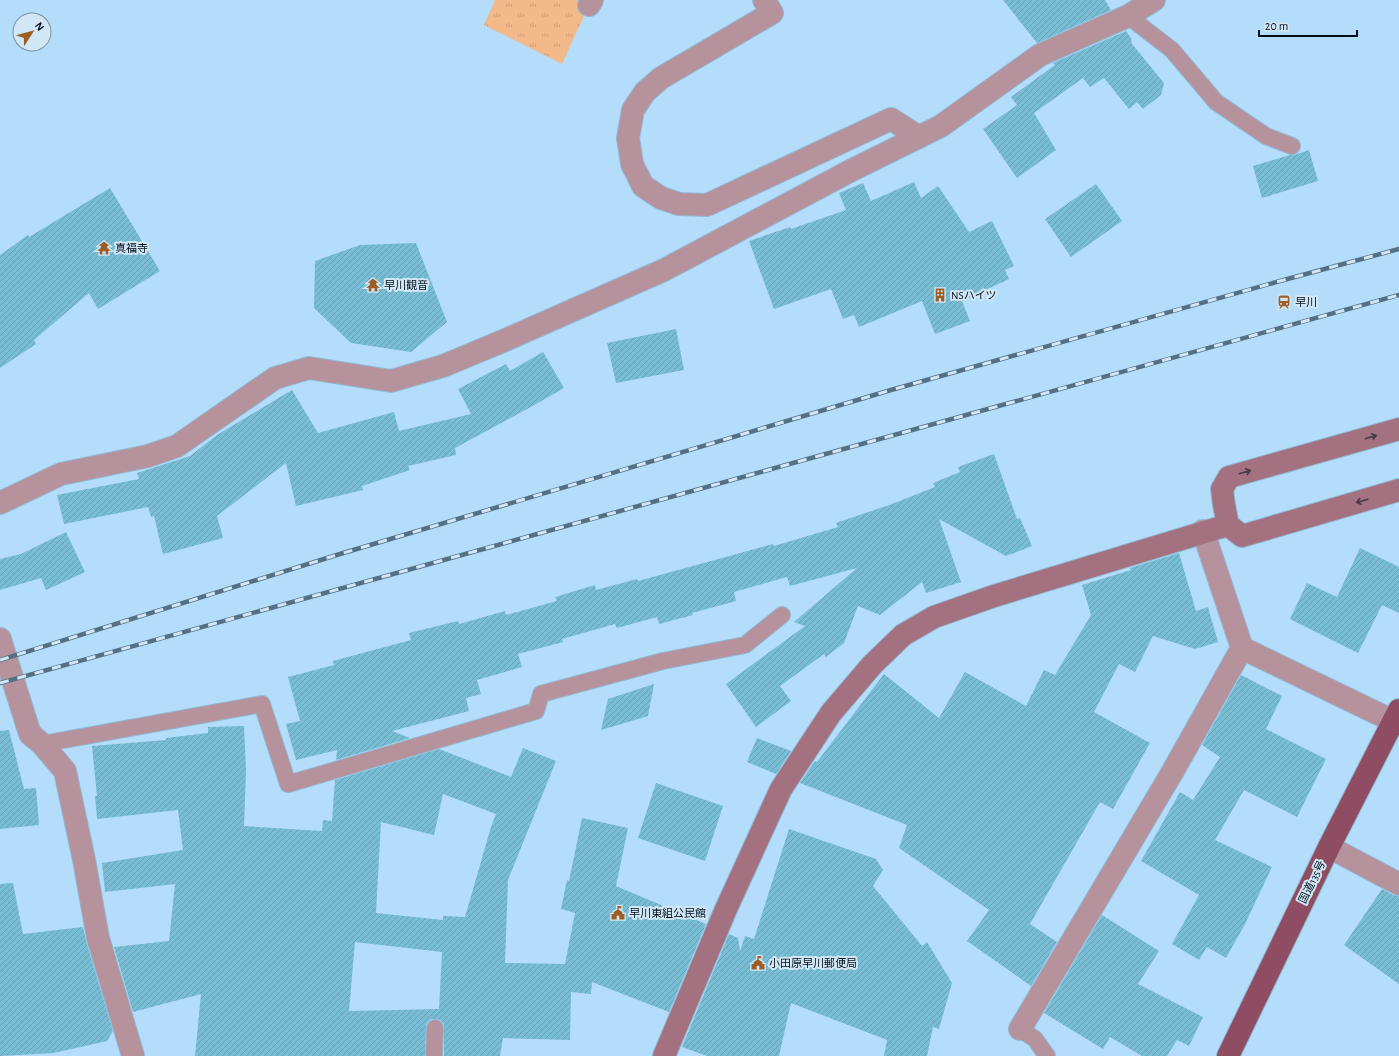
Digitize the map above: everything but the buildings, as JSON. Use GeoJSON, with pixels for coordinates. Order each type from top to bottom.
{"type":"FeatureCollection","features":[{"type":"Feature","properties":{"kind":"highway","name":"国道135号"},"geometry":{"type":"LineString","coordinates":[[1228,1056],[1396,716]]}},
{"type":"Feature","properties":{"kind":"main road"},"geometry":{"type":"LineString","coordinates":[[1399,429],[1229,477],[1222,488],[1228,525],[1242,536],[1399,490]]}},
{"type":"Feature","properties":{"kind":"main road"},"geometry":{"type":"LineString","coordinates":[[664,1056],[726,909],[781,789],[831,713],[872,665],[903,635],[934,617],[994,596],[1204,531],[1228,525]]}},
{"type":"Feature","properties":{"kind":"street"},"geometry":{"type":"LineString","coordinates":[[764,0],[772,13],[661,78],[645,92],[633,110],[628,138],[632,164],[643,186],[661,198],[679,204],[706,205],[891,119],[919,137]]}},
{"type":"Feature","properties":{"kind":"street"},"geometry":{"type":"LineString","coordinates":[[0,503],[61,474],[148,456],[177,446],[275,378],[308,368],[391,381],[443,366],[503,341],[664,270],[850,171],[941,126],[1040,55],[1128,16],[1154,0]]}},
{"type":"Feature","properties":{"kind":"street"},"geometry":{"type":"LineString","coordinates":[[1020,1029],[1173,771],[1242,648],[1204,531]]}},
{"type":"Feature","properties":{"kind":"street"},"geometry":{"type":"LineString","coordinates":[[0,639],[30,734],[42,744],[65,771],[84,860],[98,938],[133,1056]]}},
{"type":"Feature","properties":{"kind":"street"},"geometry":{"type":"LineString","coordinates":[[1242,648],[1396,716]]}},
{"type":"Feature","properties":{"kind":"street"},"geometry":{"type":"LineString","coordinates":[[1330,847],[1399,884]]}},
{"type":"Feature","properties":{"kind":"lane"},"geometry":{"type":"LineString","coordinates":[[1128,16],[1172,50],[1216,102],[1266,136],[1292,146]]}},
{"type":"Feature","properties":{"kind":"lane"},"geometry":{"type":"LineString","coordinates":[[42,744],[262,704],[288,784],[536,711],[541,694],[663,661],[745,645],[782,615]]}},
{"type":"Feature","properties":{"kind":"lane"},"geometry":{"type":"LineString","coordinates":[[434,1028],[434,1056]]}},
{"type":"Feature","properties":{"kind":"lane"},"geometry":{"type":"LineString","coordinates":[[1020,1029],[1034,1039],[1047,1056]]}},
{"type":"Feature","properties":{"kind":"green space"},"geometry":{"type":"Polygon","coordinates":[[[495,0],[576,0],[589,5],[562,64],[484,25],[495,0]]]}},
{"type":"Feature","properties":{"kind":"railway"},"geometry":{"type":"LineString","coordinates":[[0,660],[340,554],[891,390],[1399,249]]}},
{"type":"Feature","properties":{"kind":"railway"},"geometry":{"type":"LineString","coordinates":[[0,683],[1399,295]]}},
{"type":"Feature","properties":{"kind":"place","name":"真福寺"},"geometry":{"type":"Point","coordinates":[104,248]}},
{"type":"Feature","properties":{"kind":"place","name":"早川観音"},"geometry":{"type":"Point","coordinates":[373,285]}},
{"type":"Feature","properties":{"kind":"place","name":"NSハイツ"},"geometry":{"type":"Point","coordinates":[940,295]}},
{"type":"Feature","properties":{"kind":"place","name":"早川"},"geometry":{"type":"Point","coordinates":[1284,302]}},
{"type":"Feature","properties":{"kind":"place","name":"早川東組公民館"},"geometry":{"type":"Point","coordinates":[618,913]}},
{"type":"Feature","properties":{"kind":"place","name":"小田原早川郵便局"},"geometry":{"type":"Point","coordinates":[758,963]}}]}
